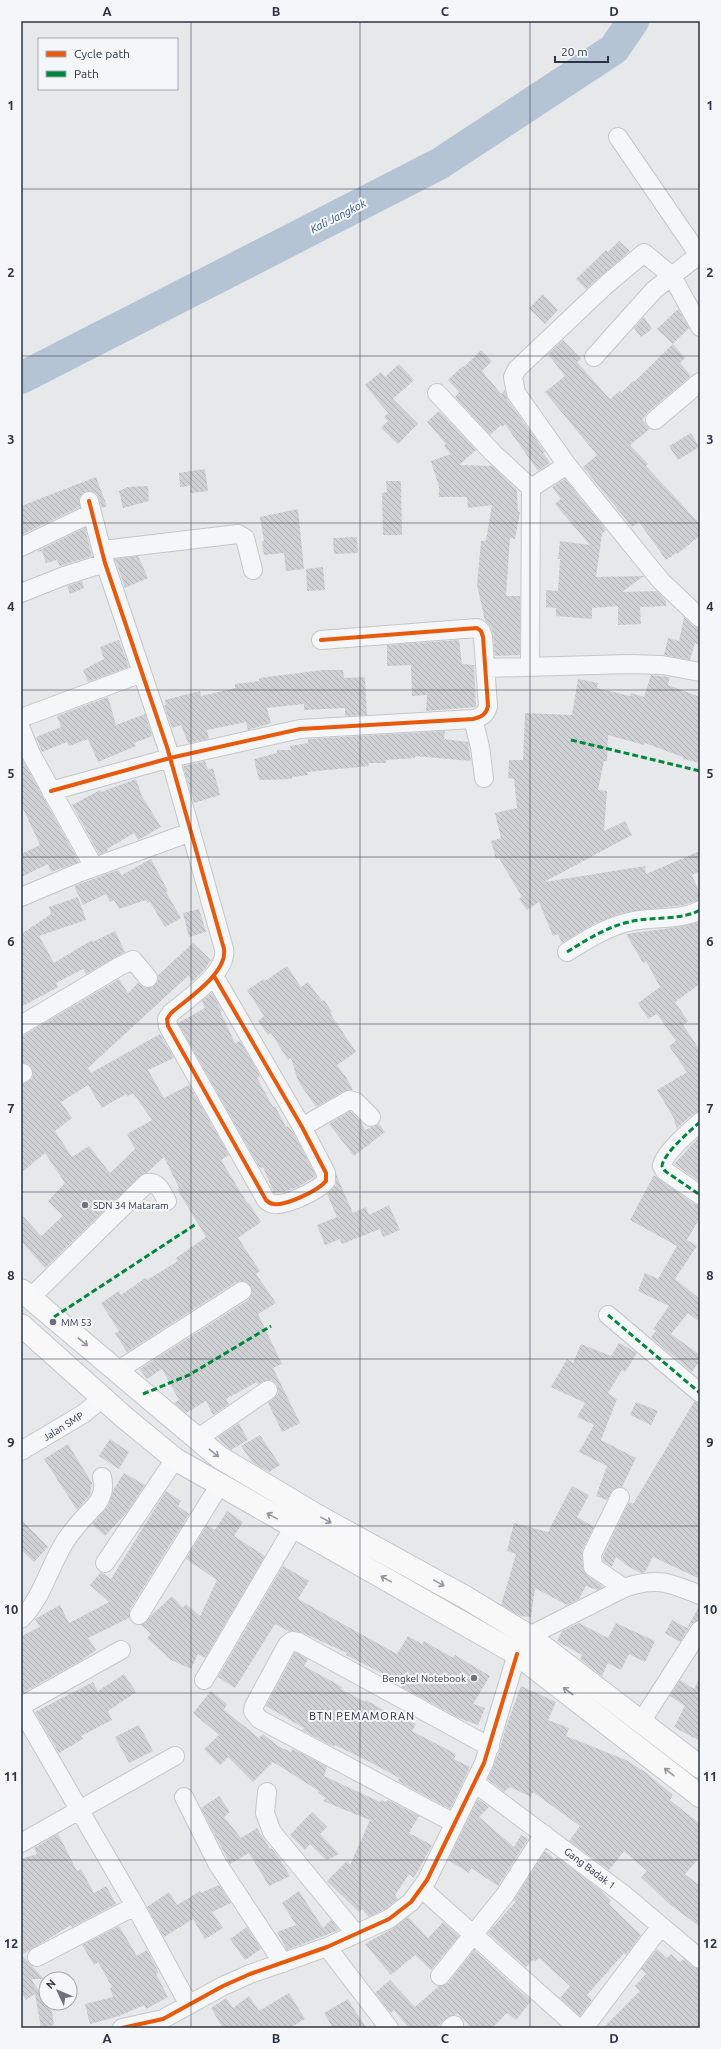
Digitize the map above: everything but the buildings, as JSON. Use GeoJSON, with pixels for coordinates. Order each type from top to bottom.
{"type":"FeatureCollection","features":[{"type":"Feature","properties":{"kind":"main road"},"geometry":{"type":"LineString","coordinates":[[26,1294],[219,1457],[316,1515],[465,1597],[700,1796]]}},
{"type":"Feature","properties":{"kind":"main road"},"geometry":{"type":"LineString","coordinates":[[24,1333],[175,1460],[293,1528],[523,1645],[641,1722],[700,1767]]}},
{"type":"Feature","properties":{"kind":"main road"},"geometry":{"type":"LineString","coordinates":[[254,1506],[268,1486]]}},
{"type":"Feature","properties":{"kind":"street"},"geometry":{"type":"LineString","coordinates":[[594,357],[630,315],[654,290],[699,254],[618,137]]}},
{"type":"Feature","properties":{"kind":"street"},"geometry":{"type":"LineString","coordinates":[[700,327],[672,276],[644,253],[567,322],[517,369],[512,377],[516,393],[567,465],[661,581],[700,618]]}},
{"type":"Feature","properties":{"kind":"street"},"geometry":{"type":"LineString","coordinates":[[654,420],[700,382]]}},
{"type":"Feature","properties":{"kind":"street"},"geometry":{"type":"LineString","coordinates":[[437,393],[493,453],[531,488],[530,666]]}},
{"type":"Feature","properties":{"kind":"street"},"geometry":{"type":"LineString","coordinates":[[531,488],[567,465]]}},
{"type":"Feature","properties":{"kind":"street"},"geometry":{"type":"LineString","coordinates":[[21,547],[90,507],[104,557],[170,758],[224,949],[224,961],[214,976],[171,1012],[167,1019],[168,1026],[264,1197],[274,1204],[314,1191],[326,1181],[326,1173],[302,1127],[214,976]]}},
{"type":"Feature","properties":{"kind":"street"},"geometry":{"type":"LineString","coordinates":[[21,594],[104,557],[238,534],[245,538],[253,570]]}},
{"type":"Feature","properties":{"kind":"street"},"geometry":{"type":"LineString","coordinates":[[51,791],[170,758],[300,729],[473,719],[483,716],[487,709],[486,668],[482,631],[477,628],[321,640]]}},
{"type":"Feature","properties":{"kind":"street"},"geometry":{"type":"LineString","coordinates":[[486,668],[662,664],[700,672]]}},
{"type":"Feature","properties":{"kind":"street"},"geometry":{"type":"LineString","coordinates":[[21,718],[142,673]]}},
{"type":"Feature","properties":{"kind":"street"},"geometry":{"type":"LineString","coordinates":[[473,719],[480,747],[484,778]]}},
{"type":"Feature","properties":{"kind":"street"},"geometry":{"type":"LineString","coordinates":[[21,729],[31,754],[94,867]]}},
{"type":"Feature","properties":{"kind":"street"},"geometry":{"type":"LineString","coordinates":[[21,897],[94,867],[191,832]]}},
{"type":"Feature","properties":{"kind":"street"},"geometry":{"type":"LineString","coordinates":[[567,952],[604,929],[633,921],[686,915],[700,910]]}},
{"type":"Feature","properties":{"kind":"street"},"geometry":{"type":"LineString","coordinates":[[21,1025],[120,966],[133,960],[148,978]]}},
{"type":"Feature","properties":{"kind":"street"},"geometry":{"type":"LineString","coordinates":[[302,1127],[349,1100],[356,1102],[371,1117]]}},
{"type":"Feature","properties":{"kind":"street"},"geometry":{"type":"LineString","coordinates":[[700,1122],[688,1132],[665,1158],[662,1166],[665,1172],[700,1194]]}},
{"type":"Feature","properties":{"kind":"street"},"geometry":{"type":"LineString","coordinates":[[26,1294],[147,1183],[152,1182],[157,1184],[167,1201]]}},
{"type":"Feature","properties":{"kind":"street"},"geometry":{"type":"LineString","coordinates":[[117,1371],[242,1291]]}},
{"type":"Feature","properties":{"kind":"street"},"geometry":{"type":"LineString","coordinates":[[608,1315],[700,1393]]}},
{"type":"Feature","properties":{"kind":"street"},"geometry":{"type":"LineString","coordinates":[[197,1439],[268,1390]]}},
{"type":"Feature","properties":{"kind":"street","name":"Jalan SMP"},"geometry":{"type":"LineString","coordinates":[[21,1451],[83,1414],[103,1398]]}},
{"type":"Feature","properties":{"kind":"street"},"geometry":{"type":"LineString","coordinates":[[105,1562],[175,1460]]}},
{"type":"Feature","properties":{"kind":"street"},"geometry":{"type":"LineString","coordinates":[[21,1619],[37,1599],[63,1546],[76,1526],[99,1502],[102,1495],[102,1477]]}},
{"type":"Feature","properties":{"kind":"street"},"geometry":{"type":"LineString","coordinates":[[139,1615],[219,1486]]}},
{"type":"Feature","properties":{"kind":"street"},"geometry":{"type":"LineString","coordinates":[[620,1496],[592,1554],[592,1559],[594,1567],[624,1588]]}},
{"type":"Feature","properties":{"kind":"street"},"geometry":{"type":"LineString","coordinates":[[204,1680],[293,1528]]}},
{"type":"Feature","properties":{"kind":"street"},"geometry":{"type":"LineString","coordinates":[[122,2028],[142,2026],[163,2019],[250,1974],[327,1947],[389,1919],[411,1902],[422,1889],[475,1783],[490,1747],[523,1645],[624,1588],[638,1583],[657,1581],[671,1583],[700,1595]]}},
{"type":"Feature","properties":{"kind":"street"},"geometry":{"type":"LineString","coordinates":[[641,1722],[700,1630]]}},
{"type":"Feature","properties":{"kind":"street"},"geometry":{"type":"LineString","coordinates":[[454,1823],[259,1719],[255,1715],[254,1706],[287,1645],[292,1641],[298,1642],[490,1747]]}},
{"type":"Feature","properties":{"kind":"street"},"geometry":{"type":"LineString","coordinates":[[121,1650],[21,1707],[190,2005]]}},
{"type":"Feature","properties":{"kind":"street"},"geometry":{"type":"LineString","coordinates":[[21,1843],[175,1756]]}},
{"type":"Feature","properties":{"kind":"street","name":"Gang Badak 1"},"geometry":{"type":"LineString","coordinates":[[475,1783],[623,1894],[700,1959]]}},
{"type":"Feature","properties":{"kind":"street"},"geometry":{"type":"LineString","coordinates":[[267,1792],[266,1813],[272,1832],[356,1934]]}},
{"type":"Feature","properties":{"kind":"street"},"geometry":{"type":"LineString","coordinates":[[184,1797],[217,1863],[283,1963]]}},
{"type":"Feature","properties":{"kind":"street"},"geometry":{"type":"LineString","coordinates":[[440,1976],[505,1895],[544,1834]]}},
{"type":"Feature","properties":{"kind":"street"},"geometry":{"type":"LineString","coordinates":[[422,1889],[578,2028]]}},
{"type":"Feature","properties":{"kind":"street"},"geometry":{"type":"LineString","coordinates":[[37,1957],[135,1906]]}},
{"type":"Feature","properties":{"kind":"street"},"geometry":{"type":"LineString","coordinates":[[584,2028],[661,1926]]}},
{"type":"Feature","properties":{"kind":"street"},"geometry":{"type":"LineString","coordinates":[[327,1947],[389,2028]]}},
{"type":"Feature","properties":{"kind":"waterway","name":"Kali Jangkok"},"geometry":{"type":"LineString","coordinates":[[21,378],[439,164],[614,49],[633,21]]}},
{"type":"Feature","properties":{"kind":"marked path"},"geometry":{"type":"LineString","coordinates":[[571,740],[700,771]]}},
{"type":"Feature","properties":{"kind":"marked path"},"geometry":{"type":"LineString","coordinates":[[567,952],[598,934],[624,923],[668,918],[685,915],[700,910]]}},
{"type":"Feature","properties":{"kind":"marked path"},"geometry":{"type":"LineString","coordinates":[[700,1122],[672,1149],[667,1155],[662,1166],[665,1171],[700,1195]]}},
{"type":"Feature","properties":{"kind":"marked path"},"geometry":{"type":"LineString","coordinates":[[54,1317],[196,1224]]}},
{"type":"Feature","properties":{"kind":"marked path"},"geometry":{"type":"LineString","coordinates":[[608,1315],[700,1393]]}},
{"type":"Feature","properties":{"kind":"marked path"},"geometry":{"type":"LineString","coordinates":[[143,1394],[189,1375],[271,1326]]}},
{"type":"Feature","properties":{"kind":"cycle path"},"geometry":{"type":"LineString","coordinates":[[89,501],[105,563],[167,747],[224,949],[224,958],[220,967],[205,985],[171,1013],[167,1019],[168,1026],[266,1200],[274,1204],[286,1203],[317,1189],[326,1181],[326,1173],[302,1127],[214,976]]}},
{"type":"Feature","properties":{"kind":"cycle path"},"geometry":{"type":"LineString","coordinates":[[51,791],[170,758],[300,729],[473,719],[483,715],[486,712],[488,706],[483,637],[481,631],[477,628],[321,640]]}},
{"type":"Feature","properties":{"kind":"cycle path"},"geometry":{"type":"LineString","coordinates":[[122,2028],[163,2019],[223,1986],[250,1974],[327,1947],[389,1919],[411,1902],[427,1880],[484,1763],[517,1654]]}},
{"type":"Feature","properties":{"kind":"place","name":"SDN 34 Mataram"},"geometry":{"type":"Point","coordinates":[85,1205]}},
{"type":"Feature","properties":{"kind":"place","name":"MM 53"},"geometry":{"type":"Point","coordinates":[53,1322]}},
{"type":"Feature","properties":{"kind":"place","name":"Bengkel Notebook"},"geometry":{"type":"Point","coordinates":[474,1678]}},
{"type":"Feature","properties":{"kind":"district","name":"BTN PEMAMORAN"},"geometry":{"type":"Point","coordinates":[362,1716]}}]}
